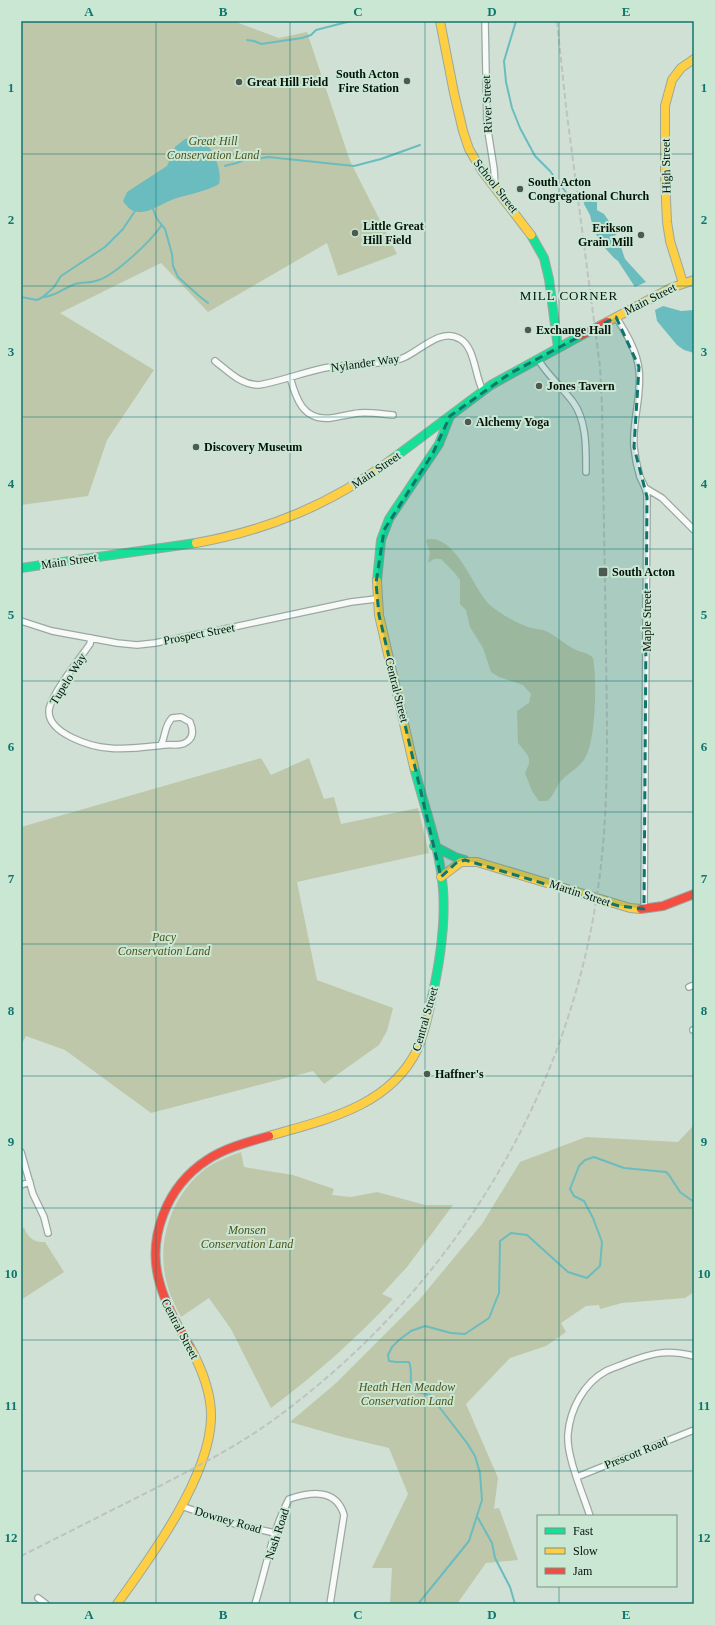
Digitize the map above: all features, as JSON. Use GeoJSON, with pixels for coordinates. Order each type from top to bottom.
{"type":"FeatureCollection","features":[{"type":"Feature","properties":{"kind":"street","name":"School Street"},"geometry":{"type":"LineString","coordinates":[[440,21],[448,67],[464,137],[474,159],[529,230],[544,258],[549,276],[558,348]]}},
{"type":"Feature","properties":{"kind":"street","name":"River Street"},"geometry":{"type":"LineString","coordinates":[[485,21],[487,125],[495,172],[495,186]]}},
{"type":"Feature","properties":{"kind":"street","name":"High Street"},"geometry":{"type":"LineString","coordinates":[[683,283],[672,246],[667,222],[665,106],[672,80],[681,68],[694,59]]}},
{"type":"Feature","properties":{"kind":"street","name":"Main Street"},"geometry":{"type":"LineString","coordinates":[[21,568],[187,545],[234,536],[254,531],[313,508],[358,484],[381,469],[483,391],[558,348],[671,288],[694,280]]}},
{"type":"Feature","properties":{"kind":"street","name":"Maple Street"},"geometry":{"type":"LineString","coordinates":[[616,317],[634,350],[639,368],[640,382],[634,426],[634,447],[638,470],[647,489],[644,909]]}},
{"type":"Feature","properties":{"kind":"street","name":"Nylander Way"},"geometry":{"type":"LineString","coordinates":[[215,361],[238,379],[248,384],[263,384],[330,367],[393,361],[407,356],[442,336],[452,336],[462,340],[468,347],[483,391]]}},
{"type":"Feature","properties":{"kind":"street"},"geometry":{"type":"LineString","coordinates":[[538,359],[557,385],[572,402],[578,413],[584,433],[586,472]]}},
{"type":"Feature","properties":{"kind":"street"},"geometry":{"type":"LineString","coordinates":[[290,377],[299,404],[304,410],[317,417],[332,418],[361,413],[393,415]]}},
{"type":"Feature","properties":{"kind":"street","name":"Central Street"},"geometry":{"type":"LineString","coordinates":[[117,1604],[138,1575],[181,1506],[197,1476],[205,1458],[212,1417],[206,1380],[195,1356],[171,1314],[159,1284],[156,1271],[156,1246],[160,1223],[164,1211],[188,1175],[212,1156],[240,1145],[341,1115],[370,1100],[386,1089],[403,1072],[420,1043],[438,971],[444,925],[441,877],[376,599],[379,560],[386,525],[433,453],[444,434],[450,416]]}},
{"type":"Feature","properties":{"kind":"street"},"geometry":{"type":"LineString","coordinates":[[647,489],[662,498],[694,530]]}},
{"type":"Feature","properties":{"kind":"street","name":"Prospect Street"},"geometry":{"type":"LineString","coordinates":[[21,621],[52,631],[137,645],[155,643],[351,602],[376,599]]}},
{"type":"Feature","properties":{"kind":"street","name":"Tupelo Way"},"geometry":{"type":"LineString","coordinates":[[91,638],[90,644],[52,700],[49,711],[50,720],[68,737],[108,748],[135,748],[181,744],[187,742],[191,738],[193,732],[190,722],[181,717],[172,718],[165,727],[164,738],[161,745]]}},
{"type":"Feature","properties":{"kind":"street","name":"Martin Street"},"geometry":{"type":"LineString","coordinates":[[434,846],[455,857],[486,864],[619,906],[644,909],[660,908],[694,894]]}},
{"type":"Feature","properties":{"kind":"street"},"geometry":{"type":"LineString","coordinates":[[441,877],[456,863],[466,860]]}},
{"type":"Feature","properties":{"kind":"street"},"geometry":{"type":"LineString","coordinates":[[21,1152],[33,1194],[44,1217],[48,1233]]}},
{"type":"Feature","properties":{"kind":"street"},"geometry":{"type":"LineString","coordinates":[[21,1185],[30,1182]]}},
{"type":"Feature","properties":{"kind":"street"},"geometry":{"type":"LineString","coordinates":[[590,1515],[570,1454],[568,1435],[570,1419],[575,1405],[594,1380],[606,1371],[651,1354],[677,1352],[694,1356]]}},
{"type":"Feature","properties":{"kind":"street","name":"Prescott Road"},"geometry":{"type":"LineString","coordinates":[[577,1477],[694,1430]]}},
{"type":"Feature","properties":{"kind":"street","name":"Nash Road"},"geometry":{"type":"LineString","coordinates":[[255,1604],[275,1533],[289,1499],[317,1494],[326,1495],[336,1499],[341,1506],[344,1515],[330,1604]]}},
{"type":"Feature","properties":{"kind":"street","name":"Downey Road"},"geometry":{"type":"LineString","coordinates":[[181,1506],[235,1524],[275,1533]]}},
{"type":"Feature","properties":{"kind":"street"},"geometry":{"type":"LineString","coordinates":[[38,1598],[46,1604]]}},
{"type":"Feature","properties":{"kind":"highlighted area"},"geometry":{"type":"Polygon","coordinates":[[[616,317],[639,367],[634,447],[647,497],[644,909],[619,906],[465,860],[456,863],[441,877],[379,615],[376,583],[384,530],[433,453],[450,416],[509,374],[616,317]]]}},
{"type":"Feature","properties":{"kind":"green space","name":"Great Hill Conservation Land"},"geometry":{"type":"Polygon","coordinates":[[[21,21],[233,21],[279,38],[307,32],[350,161],[397,254],[338,276],[327,243],[208,312],[161,263],[60,313],[154,370],[107,440],[88,496],[21,505],[21,21]]]}},
{"type":"Feature","properties":{"kind":"green space"},"geometry":{"type":"Polygon","coordinates":[[[428,539],[439,540],[448,546],[464,565],[484,598],[495,609],[521,624],[546,631],[571,647],[593,658],[595,710],[589,750],[583,762],[561,781],[547,801],[539,801],[532,791],[525,773],[529,764],[529,759],[518,743],[517,711],[529,703],[531,694],[523,685],[499,677],[491,672],[483,648],[470,627],[466,610],[460,604],[460,580],[441,559],[434,559],[428,563],[430,553],[426,541],[428,539]]]}},
{"type":"Feature","properties":{"kind":"green space","name":"Pacy Conservation Land"},"geometry":{"type":"Polygon","coordinates":[[[261,758],[271,775],[309,758],[324,799],[334,797],[341,824],[418,808],[429,853],[297,882],[317,980],[393,1008],[387,1031],[379,1045],[324,1084],[313,1071],[151,1113],[65,1050],[26,1036],[21,1045],[21,827],[261,758]]]}},
{"type":"Feature","properties":{"kind":"green space","name":"Heath Hen Meadow Conservation Land"},"geometry":{"type":"Polygon","coordinates":[[[694,1125],[694,1292],[685,1298],[622,1303],[600,1309],[599,1305],[586,1306],[561,1323],[566,1332],[546,1346],[510,1358],[466,1404],[498,1478],[494,1509],[499,1508],[518,1560],[486,1563],[457,1604],[390,1604],[392,1568],[372,1568],[408,1494],[389,1448],[290,1422],[335,1384],[419,1300],[482,1224],[520,1162],[586,1137],[678,1142],[694,1125]]]}},
{"type":"Feature","properties":{"kind":"green space","name":"Monsen Conservation Land"},"geometry":{"type":"Polygon","coordinates":[[[241,1152],[244,1167],[293,1175],[334,1189],[332,1195],[351,1197],[377,1192],[425,1205],[453,1205],[407,1267],[382,1294],[393,1299],[335,1356],[271,1408],[231,1329],[209,1298],[181,1317],[169,1290],[164,1264],[166,1231],[178,1201],[187,1187],[198,1175],[211,1165],[241,1152]]]}},
{"type":"Feature","properties":{"kind":"green space"},"geometry":{"type":"Polygon","coordinates":[[[24,1227],[27,1234],[32,1239],[45,1242],[64,1272],[21,1300],[21,1230],[24,1227]]]}},
{"type":"Feature","properties":{"kind":"water"},"geometry":{"type":"Polygon","coordinates":[[[200,136],[212,151],[218,164],[220,178],[219,184],[174,199],[153,209],[142,212],[131,210],[123,201],[127,192],[167,166],[175,147],[185,139],[200,136]]]}},
{"type":"Feature","properties":{"kind":"water"},"geometry":{"type":"Polygon","coordinates":[[[586,194],[592,195],[597,199],[597,210],[604,214],[617,233],[616,235],[609,237],[621,247],[625,259],[646,282],[635,287],[618,261],[605,248],[594,231],[590,215],[584,204],[583,196],[585,197],[586,194]]]}},
{"type":"Feature","properties":{"kind":"water"},"geometry":{"type":"Polygon","coordinates":[[[663,306],[681,311],[694,310],[694,353],[684,350],[677,345],[657,321],[655,310],[663,306]]]}},
{"type":"Feature","properties":{"kind":"waterway"},"geometry":{"type":"LineString","coordinates":[[247,40],[261,44],[302,38],[311,35],[316,30],[351,21]]}},
{"type":"Feature","properties":{"kind":"waterway"},"geometry":{"type":"LineString","coordinates":[[516,21],[504,61],[506,82],[512,108],[520,128],[535,156],[550,171],[568,195]]}},
{"type":"Feature","properties":{"kind":"waterway"},"geometry":{"type":"LineString","coordinates":[[225,166],[240,162],[247,157],[257,159],[268,157],[354,166],[381,159],[420,145]]}},
{"type":"Feature","properties":{"kind":"waterway"},"geometry":{"type":"LineString","coordinates":[[153,209],[157,219],[165,229],[172,254],[173,266],[178,277],[208,303]]}},
{"type":"Feature","properties":{"kind":"waterway"},"geometry":{"type":"LineString","coordinates":[[21,297],[37,300],[43,297],[54,287],[61,276],[105,247],[123,229],[135,211]]}},
{"type":"Feature","properties":{"kind":"waterway"},"geometry":{"type":"LineString","coordinates":[[44,297],[52,295],[75,284],[96,281],[106,277],[133,256],[161,226]]}},
{"type":"Feature","properties":{"kind":"waterway"},"geometry":{"type":"LineString","coordinates":[[418,1604],[469,1541],[482,1500],[480,1473],[475,1456],[467,1443],[430,1395],[412,1391],[411,1369],[409,1362],[389,1361],[388,1355],[392,1347],[411,1331],[425,1326],[451,1333],[465,1334],[489,1318],[499,1293],[500,1241],[511,1233],[527,1235],[568,1272],[587,1278],[600,1266],[602,1242],[593,1218],[584,1201],[574,1196],[570,1189],[579,1166],[585,1160],[594,1157],[624,1168],[666,1172],[680,1192],[694,1202]]}},
{"type":"Feature","properties":{"kind":"waterway"},"geometry":{"type":"LineString","coordinates":[[478,1518],[492,1543],[495,1558],[510,1587],[515,1604]]}},
{"type":"Feature","properties":{"kind":"railway"},"geometry":{"type":"LineString","coordinates":[[21,1556],[154,1489],[232,1447],[276,1418],[341,1365],[399,1307],[451,1244],[497,1175],[535,1103],[565,1026],[587,947],[601,865],[605,812],[607,705],[602,404],[600,367],[566,107],[557,21]]}},
{"type":"Feature","properties":{"kind":"traffic: fast"},"geometry":{"type":"LineString","coordinates":[[531,235],[544,258],[549,279],[558,348]]}},
{"type":"Feature","properties":{"kind":"traffic: fast"},"geometry":{"type":"LineString","coordinates":[[391,460],[491,385],[582,335]]}},
{"type":"Feature","properties":{"kind":"traffic: fast"},"geometry":{"type":"LineString","coordinates":[[377,581],[381,540],[389,519],[439,444],[450,416]]}},
{"type":"Feature","properties":{"kind":"traffic: fast"},"geometry":{"type":"LineString","coordinates":[[21,568],[196,543]]}},
{"type":"Feature","properties":{"kind":"traffic: fast"},"geometry":{"type":"LineString","coordinates":[[414,767],[439,858],[443,889],[443,933],[430,1006]]}},
{"type":"Feature","properties":{"kind":"traffic: fast"},"geometry":{"type":"LineString","coordinates":[[434,846],[455,857],[465,860]]}},
{"type":"Feature","properties":{"kind":"traffic: slow"},"geometry":{"type":"LineString","coordinates":[[440,21],[454,93],[469,149],[482,171],[531,235]]}},
{"type":"Feature","properties":{"kind":"traffic: slow"},"geometry":{"type":"LineString","coordinates":[[683,283],[670,241],[667,222],[665,176],[665,106],[672,80],[681,68],[694,59]]}},
{"type":"Feature","properties":{"kind":"traffic: slow"},"geometry":{"type":"LineString","coordinates":[[607,322],[671,288],[694,280]]}},
{"type":"Feature","properties":{"kind":"traffic: slow"},"geometry":{"type":"LineString","coordinates":[[196,543],[249,531],[298,513],[345,490],[391,460]]}},
{"type":"Feature","properties":{"kind":"traffic: slow"},"geometry":{"type":"LineString","coordinates":[[377,581],[379,615],[414,767]]}},
{"type":"Feature","properties":{"kind":"traffic: slow"},"geometry":{"type":"LineString","coordinates":[[441,877],[461,862],[477,862],[630,908],[641,909]]}},
{"type":"Feature","properties":{"kind":"traffic: slow"},"geometry":{"type":"LineString","coordinates":[[269,1136],[333,1117],[372,1098],[390,1085],[405,1069],[417,1050],[425,1028],[430,1006]]}},
{"type":"Feature","properties":{"kind":"traffic: slow"},"geometry":{"type":"LineString","coordinates":[[117,1604],[146,1564],[176,1516],[200,1466],[208,1442],[211,1419],[210,1400],[202,1373],[190,1347]]}},
{"type":"Feature","properties":{"kind":"traffic: jam"},"geometry":{"type":"LineString","coordinates":[[582,335],[607,322]]}},
{"type":"Feature","properties":{"kind":"traffic: jam"},"geometry":{"type":"LineString","coordinates":[[641,909],[663,906],[694,894]]}},
{"type":"Feature","properties":{"kind":"traffic: jam"},"geometry":{"type":"LineString","coordinates":[[190,1347],[169,1308],[160,1284],[156,1267],[158,1231],[163,1214],[181,1184],[193,1171],[207,1160],[229,1149],[269,1136]]}},
{"type":"Feature","properties":{"kind":"place","name":"South Acton Fire Station"},"geometry":{"type":"Point","coordinates":[407,81]}},
{"type":"Feature","properties":{"kind":"place","name":"Great Hill Field"},"geometry":{"type":"Point","coordinates":[239,82]}},
{"type":"Feature","properties":{"kind":"place","name":"South Acton Congregational Church"},"geometry":{"type":"Point","coordinates":[520,189]}},
{"type":"Feature","properties":{"kind":"place","name":"Little Great Hill Field"},"geometry":{"type":"Point","coordinates":[355,233]}},
{"type":"Feature","properties":{"kind":"place","name":"Erikson Grain Mill"},"geometry":{"type":"Point","coordinates":[641,235]}},
{"type":"Feature","properties":{"kind":"place","name":"Exchange Hall"},"geometry":{"type":"Point","coordinates":[528,330]}},
{"type":"Feature","properties":{"kind":"place","name":"Jones Tavern"},"geometry":{"type":"Point","coordinates":[539,386]}},
{"type":"Feature","properties":{"kind":"place","name":"Alchemy Yoga"},"geometry":{"type":"Point","coordinates":[468,422]}},
{"type":"Feature","properties":{"kind":"place","name":"Discovery Museum"},"geometry":{"type":"Point","coordinates":[196,447]}},
{"type":"Feature","properties":{"kind":"place","name":"South Acton"},"geometry":{"type":"Point","coordinates":[603,572]}},
{"type":"Feature","properties":{"kind":"place","name":"Haffner's"},"geometry":{"type":"Point","coordinates":[427,1074]}},
{"type":"Feature","properties":{"kind":"district","name":"MILL CORNER"},"geometry":{"type":"Point","coordinates":[569,295]}}]}
